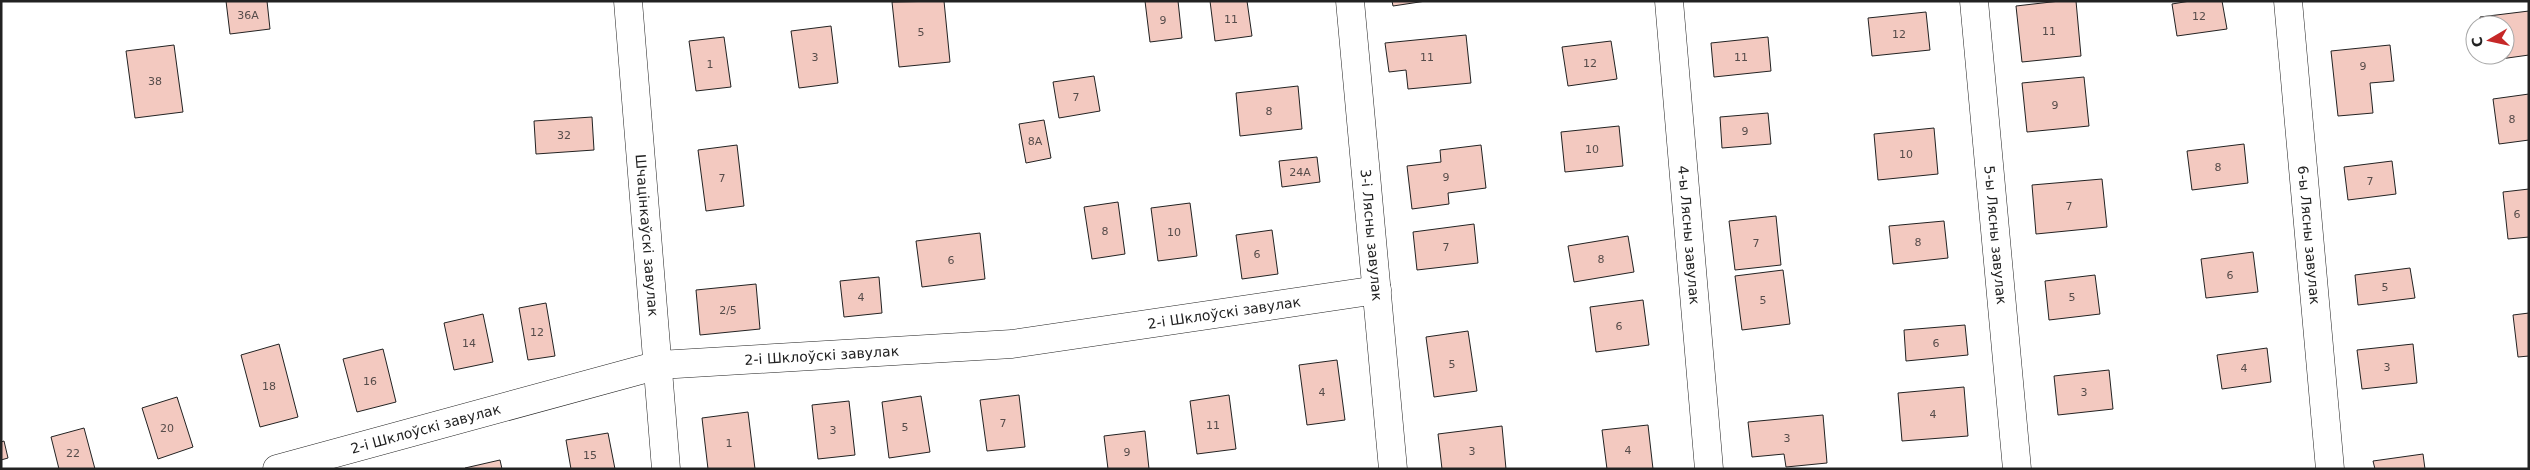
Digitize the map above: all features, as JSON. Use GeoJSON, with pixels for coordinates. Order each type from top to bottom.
{"type":"FeatureCollection","features":[{"type":"Feature","properties":{"kind":"street","name":"Шчацінкаўскі завулак"},"geometry":{"type":"LineString","coordinates":[[628,1],[666,469]]}},
{"type":"Feature","properties":{"kind":"street","name":"3-і Лясны завулак"},"geometry":{"type":"LineString","coordinates":[[1350,1],[1393,469]]}},
{"type":"Feature","properties":{"kind":"street","name":"4-ы Лясны завулак"},"geometry":{"type":"LineString","coordinates":[[1669,1],[1709,469]]}},
{"type":"Feature","properties":{"kind":"street","name":"5-ы Лясны завулак"},"geometry":{"type":"LineString","coordinates":[[1974,1],[2017,469]]}},
{"type":"Feature","properties":{"kind":"street","name":"6-ы Лясны завулак"},"geometry":{"type":"LineString","coordinates":[[2288,1],[2330,469]]}},
{"type":"Feature","properties":{"kind":"street","name":"2-і Шклоўскі завулак"},"geometry":{"type":"LineString","coordinates":[[277,469],[659,365],[1012,344],[1377,290]]}},
{"type":"Feature","properties":{"kind":"building"},"geometry":{"type":"Polygon","coordinates":[[[226,1],[267,1],[270,29],[230,34],[226,1]]]}},
{"type":"Feature","properties":{"kind":"building"},"geometry":{"type":"Polygon","coordinates":[[[944,1],[950,62],[899,67],[892,2],[944,1]]]}},
{"type":"Feature","properties":{"kind":"building"},"geometry":{"type":"Polygon","coordinates":[[[1145,1],[1178,1],[1182,38],[1150,42],[1145,1]]]}},
{"type":"Feature","properties":{"kind":"building"},"geometry":{"type":"Polygon","coordinates":[[[1210,1],[1247,1],[1252,36],[1215,41],[1210,1]]]}},
{"type":"Feature","properties":{"kind":"building"},"geometry":{"type":"Polygon","coordinates":[[[1392,1],[1426,1],[1393,6],[1392,1]]]}},
{"type":"Feature","properties":{"kind":"building"},"geometry":{"type":"Polygon","coordinates":[[[2076,1],[2081,56],[2022,62],[2016,6],[2076,1]]]}},
{"type":"Feature","properties":{"kind":"building"},"geometry":{"type":"Polygon","coordinates":[[[2190,1],[2222,1],[2227,29],[2177,36],[2172,4],[2190,1]]]}},
{"type":"Feature","properties":{"kind":"building"},"geometry":{"type":"Polygon","coordinates":[[[2529,11],[2529,55],[2515,57],[2515,15],[2496,15],[2529,11]]]}},
{"type":"Feature","properties":{"kind":"building"},"geometry":{"type":"Polygon","coordinates":[[[1926,12],[1930,50],[1872,56],[1868,18],[1926,12]]]}},
{"type":"Feature","properties":{"kind":"building"},"geometry":{"type":"Polygon","coordinates":[[[831,26],[838,83],[799,88],[791,31],[831,26]]]}},
{"type":"Feature","properties":{"kind":"building"},"geometry":{"type":"Polygon","coordinates":[[[1466,35],[1471,83],[1408,89],[1406,70],[1389,72],[1385,43],[1466,35]]]}},
{"type":"Feature","properties":{"kind":"building"},"geometry":{"type":"Polygon","coordinates":[[[724,37],[731,87],[696,91],[689,41],[724,37]]]}},
{"type":"Feature","properties":{"kind":"building"},"geometry":{"type":"Polygon","coordinates":[[[1768,37],[1771,71],[1714,77],[1711,43],[1768,37]]]}},
{"type":"Feature","properties":{"kind":"building"},"geometry":{"type":"Polygon","coordinates":[[[1611,41],[1617,79],[1568,86],[1562,47],[1611,41]]]}},
{"type":"Feature","properties":{"kind":"building"},"geometry":{"type":"Polygon","coordinates":[[[174,45],[183,112],[135,118],[126,51],[174,45]]]}},
{"type":"Feature","properties":{"kind":"building"},"geometry":{"type":"Polygon","coordinates":[[[2390,45],[2394,81],[2370,83],[2373,113],[2338,116],[2331,51],[2390,45]]]}},
{"type":"Feature","properties":{"kind":"building"},"geometry":{"type":"Polygon","coordinates":[[[1094,76],[1100,111],[1059,118],[1053,82],[1094,76]]]}},
{"type":"Feature","properties":{"kind":"building"},"geometry":{"type":"Polygon","coordinates":[[[2084,77],[2089,126],[2027,132],[2022,83],[2084,77]]]}},
{"type":"Feature","properties":{"kind":"building"},"geometry":{"type":"Polygon","coordinates":[[[1298,86],[1302,129],[1240,136],[1236,93],[1298,86]]]}},
{"type":"Feature","properties":{"kind":"building"},"geometry":{"type":"Polygon","coordinates":[[[2529,94],[2529,140],[2499,144],[2493,99],[2529,94]]]}},
{"type":"Feature","properties":{"kind":"building"},"geometry":{"type":"Polygon","coordinates":[[[1768,113],[1771,144],[1722,148],[1720,117],[1768,113]]]}},
{"type":"Feature","properties":{"kind":"building"},"geometry":{"type":"Polygon","coordinates":[[[592,117],[594,150],[536,154],[534,121],[592,117]]]}},
{"type":"Feature","properties":{"kind":"building"},"geometry":{"type":"Polygon","coordinates":[[[1044,120],[1051,158],[1026,163],[1019,124],[1044,120]]]}},
{"type":"Feature","properties":{"kind":"building"},"geometry":{"type":"Polygon","coordinates":[[[1619,126],[1623,166],[1565,172],[1561,132],[1619,126]]]}},
{"type":"Feature","properties":{"kind":"building"},"geometry":{"type":"Polygon","coordinates":[[[1934,128],[1938,174],[1878,180],[1874,134],[1934,128]]]}},
{"type":"Feature","properties":{"kind":"building"},"geometry":{"type":"Polygon","coordinates":[[[2244,144],[2248,183],[2192,190],[2187,151],[2244,144]]]}},
{"type":"Feature","properties":{"kind":"building"},"geometry":{"type":"Polygon","coordinates":[[[737,145],[744,206],[706,211],[698,150],[737,145]]]}},
{"type":"Feature","properties":{"kind":"building"},"geometry":{"type":"Polygon","coordinates":[[[1481,145],[1486,188],[1448,193],[1449,204],[1412,209],[1407,166],[1441,162],[1440,150],[1481,145]]]}},
{"type":"Feature","properties":{"kind":"building"},"geometry":{"type":"Polygon","coordinates":[[[1317,157],[1320,182],[1282,187],[1279,161],[1317,157]]]}},
{"type":"Feature","properties":{"kind":"building"},"geometry":{"type":"Polygon","coordinates":[[[2392,161],[2396,194],[2348,200],[2344,167],[2392,161]]]}},
{"type":"Feature","properties":{"kind":"building"},"geometry":{"type":"Polygon","coordinates":[[[2102,179],[2107,227],[2036,234],[2032,185],[2102,179]]]}},
{"type":"Feature","properties":{"kind":"building"},"geometry":{"type":"Polygon","coordinates":[[[2529,189],[2529,237],[2508,239],[2503,192],[2529,189]]]}},
{"type":"Feature","properties":{"kind":"building"},"geometry":{"type":"Polygon","coordinates":[[[1118,202],[1125,254],[1092,259],[1084,207],[1118,202]]]}},
{"type":"Feature","properties":{"kind":"building"},"geometry":{"type":"Polygon","coordinates":[[[1190,203],[1197,256],[1158,261],[1151,208],[1190,203]]]}},
{"type":"Feature","properties":{"kind":"building"},"geometry":{"type":"Polygon","coordinates":[[[1776,216],[1781,265],[1735,270],[1729,221],[1776,216]]]}},
{"type":"Feature","properties":{"kind":"building"},"geometry":{"type":"Polygon","coordinates":[[[1944,221],[1948,258],[1893,264],[1889,226],[1944,221]]]}},
{"type":"Feature","properties":{"kind":"building"},"geometry":{"type":"Polygon","coordinates":[[[1474,224],[1478,263],[1417,270],[1413,232],[1474,224]]]}},
{"type":"Feature","properties":{"kind":"building"},"geometry":{"type":"Polygon","coordinates":[[[1272,230],[1278,274],[1242,279],[1236,235],[1272,230]]]}},
{"type":"Feature","properties":{"kind":"building"},"geometry":{"type":"Polygon","coordinates":[[[980,233],[985,279],[922,287],[916,241],[980,233]]]}},
{"type":"Feature","properties":{"kind":"building"},"geometry":{"type":"Polygon","coordinates":[[[1628,236],[1634,272],[1574,282],[1568,246],[1628,236]]]}},
{"type":"Feature","properties":{"kind":"building"},"geometry":{"type":"Polygon","coordinates":[[[2253,252],[2258,292],[2206,298],[2201,259],[2253,252]]]}},
{"type":"Feature","properties":{"kind":"building"},"geometry":{"type":"Polygon","coordinates":[[[2410,268],[2415,298],[2358,305],[2355,275],[2410,268]]]}},
{"type":"Feature","properties":{"kind":"building"},"geometry":{"type":"Polygon","coordinates":[[[1783,270],[1790,324],[1742,330],[1735,276],[1783,270]]]}},
{"type":"Feature","properties":{"kind":"building"},"geometry":{"type":"Polygon","coordinates":[[[2095,275],[2100,314],[2049,320],[2045,281],[2095,275]]]}},
{"type":"Feature","properties":{"kind":"building"},"geometry":{"type":"Polygon","coordinates":[[[879,277],[882,313],[844,317],[840,281],[879,277]]]}},
{"type":"Feature","properties":{"kind":"building"},"geometry":{"type":"Polygon","coordinates":[[[756,284],[760,329],[700,335],[696,290],[756,284]]]}},
{"type":"Feature","properties":{"kind":"building"},"geometry":{"type":"Polygon","coordinates":[[[1643,300],[1649,345],[1596,352],[1590,307],[1643,300]]]}},
{"type":"Feature","properties":{"kind":"building"},"geometry":{"type":"Polygon","coordinates":[[[546,303],[555,356],[528,360],[519,308],[546,303]]]}},
{"type":"Feature","properties":{"kind":"building"},"geometry":{"type":"Polygon","coordinates":[[[2529,313],[2529,356],[2518,357],[2513,315],[2529,313]]]}},
{"type":"Feature","properties":{"kind":"building"},"geometry":{"type":"Polygon","coordinates":[[[483,314],[493,362],[454,370],[444,323],[483,314]]]}},
{"type":"Feature","properties":{"kind":"building"},"geometry":{"type":"Polygon","coordinates":[[[1965,325],[1968,355],[1906,361],[1904,330],[1965,325]]]}},
{"type":"Feature","properties":{"kind":"building"},"geometry":{"type":"Polygon","coordinates":[[[1468,331],[1477,391],[1434,397],[1426,337],[1468,331]]]}},
{"type":"Feature","properties":{"kind":"building"},"geometry":{"type":"Polygon","coordinates":[[[279,344],[298,417],[260,427],[241,355],[279,344]]]}},
{"type":"Feature","properties":{"kind":"building"},"geometry":{"type":"Polygon","coordinates":[[[2413,344],[2417,383],[2362,389],[2357,350],[2413,344]]]}},
{"type":"Feature","properties":{"kind":"building"},"geometry":{"type":"Polygon","coordinates":[[[2267,348],[2271,382],[2222,389],[2217,355],[2267,348]]]}},
{"type":"Feature","properties":{"kind":"building"},"geometry":{"type":"Polygon","coordinates":[[[383,349],[396,402],[357,412],[343,359],[383,349]]]}},
{"type":"Feature","properties":{"kind":"building"},"geometry":{"type":"Polygon","coordinates":[[[1337,360],[1345,420],[1307,425],[1299,365],[1337,360]]]}},
{"type":"Feature","properties":{"kind":"building"},"geometry":{"type":"Polygon","coordinates":[[[2109,370],[2113,409],[2058,415],[2054,376],[2109,370]]]}},
{"type":"Feature","properties":{"kind":"building"},"geometry":{"type":"Polygon","coordinates":[[[1964,387],[1968,436],[1902,441],[1898,393],[1964,387]]]}},
{"type":"Feature","properties":{"kind":"building"},"geometry":{"type":"Polygon","coordinates":[[[1019,395],[1025,447],[987,451],[980,400],[1019,395]]]}},
{"type":"Feature","properties":{"kind":"building"},"geometry":{"type":"Polygon","coordinates":[[[1229,395],[1236,449],[1197,454],[1190,401],[1229,395]]]}},
{"type":"Feature","properties":{"kind":"building"},"geometry":{"type":"Polygon","coordinates":[[[921,396],[930,452],[889,458],[882,402],[921,396]]]}},
{"type":"Feature","properties":{"kind":"building"},"geometry":{"type":"Polygon","coordinates":[[[177,397],[193,447],[158,459],[142,408],[177,397]]]}},
{"type":"Feature","properties":{"kind":"building"},"geometry":{"type":"Polygon","coordinates":[[[849,401],[855,455],[818,459],[812,405],[849,401]]]}},
{"type":"Feature","properties":{"kind":"building"},"geometry":{"type":"Polygon","coordinates":[[[748,412],[755,469],[708,469],[702,418],[748,412]]]}},
{"type":"Feature","properties":{"kind":"building"},"geometry":{"type":"Polygon","coordinates":[[[1823,415],[1827,463],[1786,467],[1784,454],[1752,457],[1748,422],[1823,415]]]}},
{"type":"Feature","properties":{"kind":"building"},"geometry":{"type":"Polygon","coordinates":[[[1648,425],[1653,469],[1607,469],[1602,430],[1648,425]]]}},
{"type":"Feature","properties":{"kind":"building"},"geometry":{"type":"Polygon","coordinates":[[[1502,426],[1506,469],[1442,469],[1438,434],[1502,426]]]}},
{"type":"Feature","properties":{"kind":"building"},"geometry":{"type":"Polygon","coordinates":[[[84,428],[95,469],[59,469],[51,437],[84,428]]]}},
{"type":"Feature","properties":{"kind":"building"},"geometry":{"type":"Polygon","coordinates":[[[1145,431],[1149,469],[1108,469],[1104,436],[1145,431]]]}},
{"type":"Feature","properties":{"kind":"building"},"geometry":{"type":"Polygon","coordinates":[[[608,433],[615,469],[571,469],[566,440],[608,433]]]}},
{"type":"Feature","properties":{"kind":"building"},"geometry":{"type":"Polygon","coordinates":[[[4,441],[8,458],[1,460],[1,442],[4,441]]]}},
{"type":"Feature","properties":{"kind":"building"},"geometry":{"type":"Polygon","coordinates":[[[2423,454],[2425,469],[2375,469],[2373,461],[2423,454]]]}},
{"type":"Feature","properties":{"kind":"building"},"geometry":{"type":"Polygon","coordinates":[[[500,460],[502,469],[465,469],[465,468],[500,460]]]}}]}
